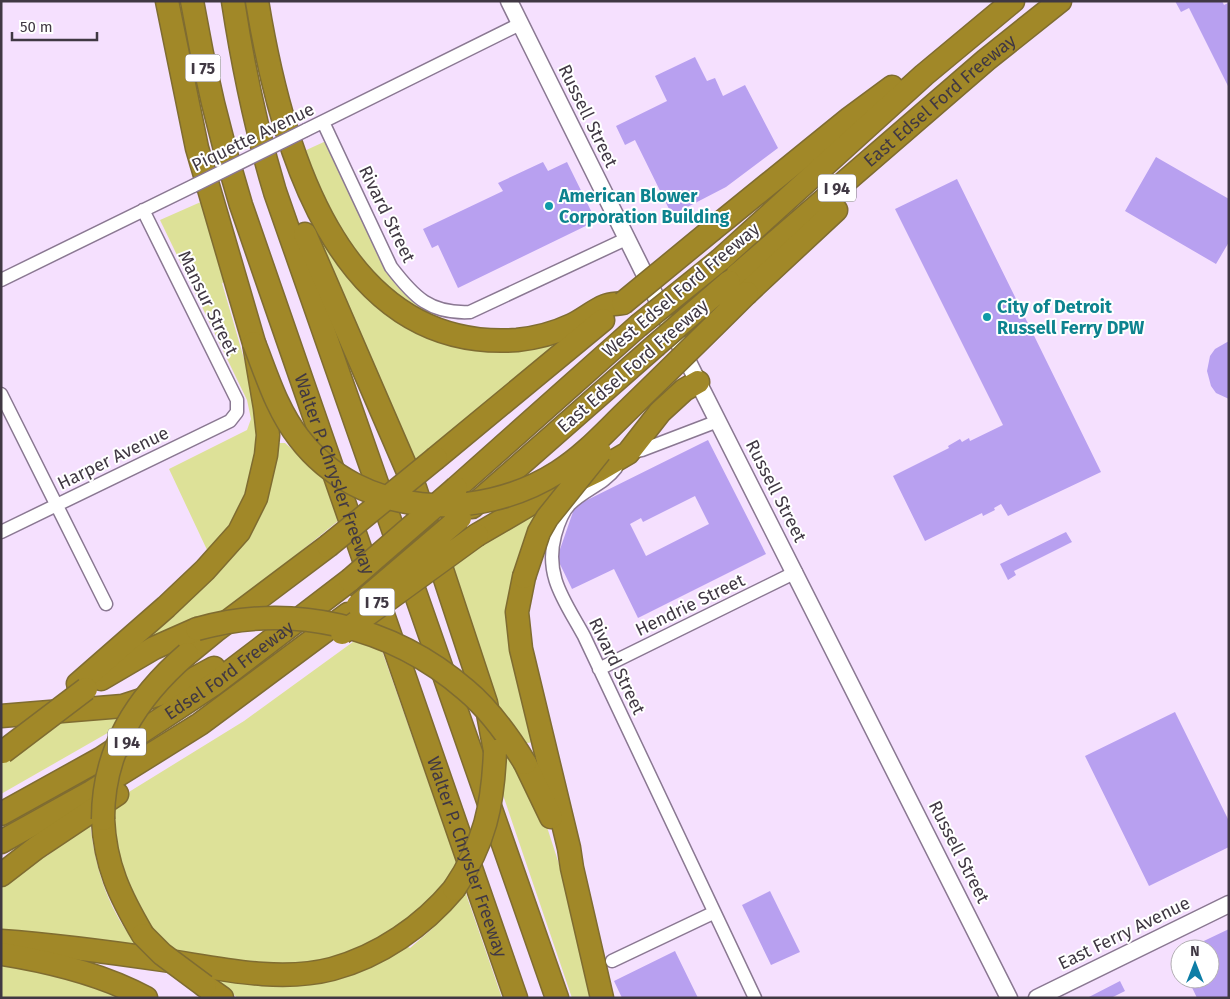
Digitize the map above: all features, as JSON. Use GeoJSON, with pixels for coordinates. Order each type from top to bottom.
{"type":"FeatureCollection","features":[{"type":"Feature","properties":{"kind":"highway"},"geometry":{"type":"LineString","coordinates":[[167,1],[197,148],[254,343],[278,405],[287,422],[310,451],[340,476],[393,500],[426,505],[472,505],[504,498],[540,483],[584,452],[661,378]]}},
{"type":"Feature","properties":{"kind":"highway","name":"Walter P. Chrysler Freeway"},"geometry":{"type":"LineString","coordinates":[[192,1],[207,85],[219,133],[241,205],[516,998]]}},
{"type":"Feature","properties":{"kind":"highway","name":"I 75"},"geometry":{"type":"LineString","coordinates":[[233,1],[243,67],[254,118],[275,192],[557,998]]}},
{"type":"Feature","properties":{"kind":"highway"},"geometry":{"type":"LineString","coordinates":[[257,1],[278,105],[298,168],[326,226],[342,252],[367,281],[402,312],[422,323],[469,339],[509,340],[578,330]]}},
{"type":"Feature","properties":{"kind":"highway","name":"West Edsel Ford Freeway"},"geometry":{"type":"LineString","coordinates":[[350,580],[638,326],[720,260],[924,75],[1013,1]]}},
{"type":"Feature","properties":{"kind":"highway","name":"East Edsel Ford Freeway"},"geometry":{"type":"LineString","coordinates":[[200,724],[310,643],[345,624],[460,518],[655,346],[738,288],[820,223],[917,137],[933,119],[953,89],[1060,1]]}},
{"type":"Feature","properties":{"kind":"highway"},"geometry":{"type":"LineString","coordinates":[[213,992],[162,954],[143,935],[122,901],[113,880],[104,836],[103,797],[114,751],[130,720],[154,685],[215,630],[328,546],[436,458],[578,330],[623,303],[878,97],[894,86],[924,75]]}},
{"type":"Feature","properties":{"kind":"highway"},"geometry":{"type":"LineString","coordinates":[[1,941],[59,946],[262,973],[302,973],[331,969],[369,955],[416,926],[437,909],[454,889],[479,845],[488,818],[494,786],[495,751],[486,703],[415,488],[302,228],[290,208],[275,192]]}},
{"type":"Feature","properties":{"kind":"highway"},"geometry":{"type":"LineString","coordinates":[[602,998],[569,848],[521,649],[518,612],[524,577],[539,532],[552,511],[738,288]]}},
{"type":"Feature","properties":{"kind":"highway"},"geometry":{"type":"LineString","coordinates":[[2,753],[82,686],[205,570],[239,532],[246,520],[262,480],[268,435],[254,343]]}},
{"type":"Feature","properties":{"kind":"highway"},"geometry":{"type":"LineString","coordinates":[[345,624],[477,535],[537,500],[600,470],[628,453],[660,412],[684,390],[698,382]]}},
{"type":"Feature","properties":{"kind":"highway","name":"Edsel Ford Freeway"},"geometry":{"type":"LineString","coordinates":[[1,814],[102,758],[246,660],[350,580]]}},
{"type":"Feature","properties":{"kind":"highway"},"geometry":{"type":"LineString","coordinates":[[82,686],[154,648],[197,629],[219,623],[262,617],[315,619],[372,634],[420,656],[467,690],[508,736],[525,763],[548,808],[561,850],[572,868]]}},
{"type":"Feature","properties":{"kind":"highway"},"geometry":{"type":"LineString","coordinates":[[1,716],[123,706],[175,689],[222,664],[246,660]]}},
{"type":"Feature","properties":{"kind":"highway"},"geometry":{"type":"LineString","coordinates":[[1,876],[44,842],[172,758],[194,738],[200,724]]}},
{"type":"Feature","properties":{"kind":"highway","name":"Edsel Ford Freeway"},"geometry":{"type":"LineString","coordinates":[[1,842],[91,792],[200,724]]}},
{"type":"Feature","properties":{"kind":"highway"},"geometry":{"type":"LineString","coordinates":[[1,954],[66,966],[127,988],[146,998]]}},
{"type":"Feature","properties":{"kind":"street","name":"Russell Street"},"geometry":{"type":"LineString","coordinates":[[509,1],[626,239],[796,572],[1009,998]]}},
{"type":"Feature","properties":{"kind":"street","name":"Piquette Avenue"},"geometry":{"type":"LineString","coordinates":[[1,280],[520,24]]}},
{"type":"Feature","properties":{"kind":"street","name":"Rivard Street"},"geometry":{"type":"LineString","coordinates":[[323,122],[391,267],[407,287],[424,302],[437,308],[452,312],[470,312],[626,239]]}},
{"type":"Feature","properties":{"kind":"street","name":"Mansur Street"},"geometry":{"type":"LineString","coordinates":[[142,210],[237,400],[237,412]]}},
{"type":"Feature","properties":{"kind":"street"},"geometry":{"type":"LineString","coordinates":[[1,394],[106,604]]}},
{"type":"Feature","properties":{"kind":"street","name":"Harper Avenue"},"geometry":{"type":"LineString","coordinates":[[1,532],[230,421],[237,412]]}},
{"type":"Feature","properties":{"kind":"street"},"geometry":{"type":"LineString","coordinates":[[628,453],[642,450],[718,421]]}},
{"type":"Feature","properties":{"kind":"street","name":"Rivard Street"},"geometry":{"type":"LineString","coordinates":[[628,453],[611,474],[570,503],[561,518],[552,547],[551,566],[557,584],[755,998]]}},
{"type":"Feature","properties":{"kind":"street","name":"Hendrie Street"},"geometry":{"type":"LineString","coordinates":[[599,669],[796,572]]}},
{"type":"Feature","properties":{"kind":"street","name":"East Ferry Avenue"},"geometry":{"type":"LineString","coordinates":[[1037,998],[1229,904]]}},
{"type":"Feature","properties":{"kind":"street"},"geometry":{"type":"LineString","coordinates":[[612,961],[713,913]]}},
{"type":"Feature","properties":{"kind":"green space"},"geometry":{"type":"Polygon","coordinates":[[[326,141],[395,284],[431,315],[413,306],[375,277],[339,229],[302,152],[326,141]]]}},
{"type":"Feature","properties":{"kind":"green space"},"geometry":{"type":"Polygon","coordinates":[[[203,201],[226,281],[222,283],[256,400],[260,441],[245,499],[237,517],[208,552],[169,469],[247,430],[251,419],[247,400],[160,220],[203,201]]]}},
{"type":"Feature","properties":{"kind":"green space"},"geometry":{"type":"Polygon","coordinates":[[[313,214],[395,318],[561,341],[412,464],[308,215],[313,214]]]}},
{"type":"Feature","properties":{"kind":"green space"},"geometry":{"type":"Polygon","coordinates":[[[277,443],[285,443],[323,477],[338,521],[226,612],[177,625],[127,649],[217,569],[277,443]]]}},
{"type":"Feature","properties":{"kind":"green space"},"geometry":{"type":"Polygon","coordinates":[[[540,505],[520,565],[534,742],[520,744],[559,864],[591,998],[572,998],[503,795],[503,782],[448,567],[540,505]]]}},
{"type":"Feature","properties":{"kind":"green space"},"geometry":{"type":"Polygon","coordinates":[[[357,639],[381,648],[458,866],[407,925],[348,961],[292,970],[176,957],[151,934],[114,855],[111,803],[244,721],[357,639]]]}},
{"type":"Feature","properties":{"kind":"green space"},"geometry":{"type":"Polygon","coordinates":[[[146,711],[1,794],[1,764],[63,717],[146,711]]]}},
{"type":"Feature","properties":{"kind":"green space"},"geometry":{"type":"Polygon","coordinates":[[[90,822],[92,840],[105,890],[120,921],[141,950],[1,936],[1,888],[38,858],[47,856],[90,822]]]}},
{"type":"Feature","properties":{"kind":"green space"},"geometry":{"type":"Polygon","coordinates":[[[465,891],[502,998],[238,998],[210,977],[364,969],[382,961],[406,946],[410,948],[432,929],[465,891]]]}},
{"type":"Feature","properties":{"kind":"green space"},"geometry":{"type":"Polygon","coordinates":[[[1,965],[56,973],[125,998],[1,998],[1,965]]]}},
{"type":"Feature","properties":{"kind":"building"},"geometry":{"type":"Polygon","coordinates":[[[1175,1],[1222,1],[1224,5],[1228,3],[1229,88],[1189,8],[1181,12],[1175,1]]]}},
{"type":"Feature","properties":{"kind":"building"},"geometry":{"type":"Polygon","coordinates":[[[695,57],[707,81],[715,78],[723,96],[745,85],[778,148],[726,187],[672,215],[635,140],[625,145],[616,126],[667,101],[655,76],[695,57]]]}},
{"type":"Feature","properties":{"kind":"building"},"geometry":{"type":"Polygon","coordinates":[[[1156,157],[1229,199],[1229,242],[1216,264],[1125,211],[1156,157]]]}},
{"type":"Feature","properties":{"kind":"building"},"geometry":{"type":"Polygon","coordinates":[[[543,162],[548,171],[567,162],[596,221],[458,288],[438,245],[432,248],[423,229],[503,191],[498,183],[543,162]]]}},
{"type":"Feature","properties":{"kind":"building","name":"City of Detroit Russell Ferry DPW"},"geometry":{"type":"Polygon","coordinates":[[[957,179],[1101,472],[1008,516],[1001,504],[994,508],[995,510],[983,516],[982,513],[925,541],[893,476],[949,448],[948,446],[960,439],[962,442],[969,438],[970,441],[1003,425],[895,209],[957,179]]]}},
{"type":"Feature","properties":{"kind":"building"},"geometry":{"type":"Polygon","coordinates":[[[1229,341],[1229,399],[1216,393],[1211,386],[1207,371],[1210,356],[1215,349],[1229,341]]]}},
{"type":"Feature","properties":{"kind":"building"},"geometry":{"type":"Polygon","coordinates":[[[708,440],[766,554],[638,618],[614,569],[572,589],[557,558],[575,506],[708,440]],[[695,496],[643,522],[641,518],[630,524],[646,556],[709,524],[695,496]]]}},
{"type":"Feature","properties":{"kind":"building"},"geometry":{"type":"Polygon","coordinates":[[[1066,532],[1072,542],[1014,571],[1016,575],[1008,580],[1000,564],[1066,532]]]}},
{"type":"Feature","properties":{"kind":"building"},"geometry":{"type":"Polygon","coordinates":[[[1175,712],[1229,821],[1229,847],[1149,886],[1085,756],[1175,712]]]}},
{"type":"Feature","properties":{"kind":"building"},"geometry":{"type":"Polygon","coordinates":[[[770,891],[800,952],[771,965],[742,905],[770,891]]]}},
{"type":"Feature","properties":{"kind":"building"},"geometry":{"type":"Polygon","coordinates":[[[1229,929],[1229,998],[1197,998],[1193,989],[1220,989],[1220,939],[1208,939],[1229,929]]]}},
{"type":"Feature","properties":{"kind":"building"},"geometry":{"type":"Polygon","coordinates":[[[675,951],[698,998],[622,998],[614,981],[675,951]]]}},
{"type":"Feature","properties":{"kind":"building"},"geometry":{"type":"Polygon","coordinates":[[[1120,981],[1125,991],[1111,998],[1087,998],[1120,981]]]}},
{"type":"Feature","properties":{"kind":"place","name":"American Blower Corporation Building"},"geometry":{"type":"Point","coordinates":[549,206]}},
{"type":"Feature","properties":{"kind":"place","name":"City of Detroit Russell Ferry DPW"},"geometry":{"type":"Point","coordinates":[987,317]}}]}
